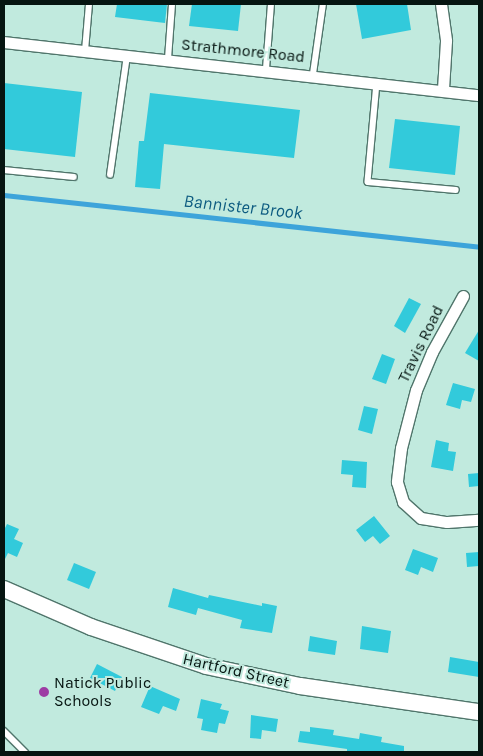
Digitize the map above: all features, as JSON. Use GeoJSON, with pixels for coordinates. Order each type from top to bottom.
{"type":"FeatureCollection","features":[{"type":"Feature","properties":{"kind":"street"},"geometry":{"type":"LineString","coordinates":[[441,4],[446,49],[443,89]]}},
{"type":"Feature","properties":{"kind":"street","name":"Strathmore Road"},"geometry":{"type":"LineString","coordinates":[[4,42],[377,81],[479,95]]}},
{"type":"Feature","properties":{"kind":"street","name":"Travis Road"},"geometry":{"type":"LineString","coordinates":[[463,296],[432,352],[416,390],[401,448],[397,482],[403,502],[421,518],[447,522],[479,520]]}},
{"type":"Feature","properties":{"kind":"street","name":"Hartford Street"},"geometry":{"type":"LineString","coordinates":[[4,589],[112,636],[221,670],[300,686],[479,712]]}},
{"type":"Feature","properties":{"kind":"lane"},"geometry":{"type":"LineString","coordinates":[[85,51],[89,4]]}},
{"type":"Feature","properties":{"kind":"lane"},"geometry":{"type":"LineString","coordinates":[[168,59],[172,4]]}},
{"type":"Feature","properties":{"kind":"lane"},"geometry":{"type":"LineString","coordinates":[[266,69],[271,4]]}},
{"type":"Feature","properties":{"kind":"lane"},"geometry":{"type":"LineString","coordinates":[[313,74],[323,4]]}},
{"type":"Feature","properties":{"kind":"lane"},"geometry":{"type":"LineString","coordinates":[[110,175],[127,55]]}},
{"type":"Feature","properties":{"kind":"lane"},"geometry":{"type":"LineString","coordinates":[[377,81],[368,182],[456,190]]}},
{"type":"Feature","properties":{"kind":"lane"},"geometry":{"type":"LineString","coordinates":[[4,170],[74,177]]}},
{"type":"Feature","properties":{"kind":"lane"},"geometry":{"type":"LineString","coordinates":[[4,731],[25,752]]}},
{"type":"Feature","properties":{"kind":"building"},"geometry":{"type":"Polygon","coordinates":[[[117,4],[167,4],[165,23],[115,17],[117,4]]]}},
{"type":"Feature","properties":{"kind":"building"},"geometry":{"type":"Polygon","coordinates":[[[192,4],[241,4],[238,31],[189,26],[192,4]]]}},
{"type":"Feature","properties":{"kind":"building"},"geometry":{"type":"Polygon","coordinates":[[[356,4],[407,4],[411,30],[362,39],[356,4]]]}},
{"type":"Feature","properties":{"kind":"building"},"geometry":{"type":"Polygon","coordinates":[[[4,83],[82,92],[75,157],[4,149],[4,83]]]}},
{"type":"Feature","properties":{"kind":"building"},"geometry":{"type":"Polygon","coordinates":[[[150,93],[300,110],[294,158],[164,144],[160,189],[135,187],[139,141],[144,141],[150,93]]]}},
{"type":"Feature","properties":{"kind":"building"},"geometry":{"type":"Polygon","coordinates":[[[395,119],[460,126],[455,175],[389,168],[395,119]]]}},
{"type":"Feature","properties":{"kind":"building"},"geometry":{"type":"Polygon","coordinates":[[[409,298],[421,304],[405,333],[394,326],[409,298]]]}},
{"type":"Feature","properties":{"kind":"building"},"geometry":{"type":"Polygon","coordinates":[[[479,330],[479,361],[465,353],[479,330]]]}},
{"type":"Feature","properties":{"kind":"building"},"geometry":{"type":"Polygon","coordinates":[[[382,354],[395,359],[386,384],[372,379],[382,354]]]}},
{"type":"Feature","properties":{"kind":"building"},"geometry":{"type":"Polygon","coordinates":[[[453,383],[475,389],[471,402],[462,400],[460,409],[446,405],[453,383]]]}},
{"type":"Feature","properties":{"kind":"building"},"geometry":{"type":"Polygon","coordinates":[[[364,406],[378,409],[372,434],[358,430],[364,406]]]}},
{"type":"Feature","properties":{"kind":"building"},"geometry":{"type":"Polygon","coordinates":[[[436,440],[449,443],[448,451],[456,452],[453,471],[431,467],[436,440]]]}},
{"type":"Feature","properties":{"kind":"building"},"geometry":{"type":"Polygon","coordinates":[[[342,460],[367,462],[366,488],[352,487],[353,475],[341,474],[342,460]]]}},
{"type":"Feature","properties":{"kind":"building"},"geometry":{"type":"Polygon","coordinates":[[[479,473],[479,486],[469,487],[468,474],[479,473]]]}},
{"type":"Feature","properties":{"kind":"building"},"geometry":{"type":"Polygon","coordinates":[[[374,516],[390,536],[380,544],[373,536],[365,542],[356,530],[374,516]]]}},
{"type":"Feature","properties":{"kind":"building"},"geometry":{"type":"Polygon","coordinates":[[[7,524],[19,529],[14,539],[23,543],[17,557],[8,553],[4,561],[4,530],[7,524]]]}},
{"type":"Feature","properties":{"kind":"building"},"geometry":{"type":"Polygon","coordinates":[[[413,549],[438,558],[433,572],[421,567],[418,575],[405,570],[413,549]]]}},
{"type":"Feature","properties":{"kind":"building"},"geometry":{"type":"Polygon","coordinates":[[[479,552],[479,566],[467,567],[466,553],[479,552]]]}},
{"type":"Feature","properties":{"kind":"building"},"geometry":{"type":"Polygon","coordinates":[[[74,563],[96,572],[89,589],[67,580],[74,563]]]}},
{"type":"Feature","properties":{"kind":"building"},"geometry":{"type":"Polygon","coordinates":[[[173,588],[208,598],[209,595],[262,606],[262,603],[277,606],[272,633],[240,628],[242,620],[198,608],[196,615],[168,607],[173,588]]]}},
{"type":"Feature","properties":{"kind":"building"},"geometry":{"type":"Polygon","coordinates":[[[362,626],[391,631],[388,653],[360,649],[362,626]]]}},
{"type":"Feature","properties":{"kind":"building"},"geometry":{"type":"Polygon","coordinates":[[[310,636],[337,641],[335,655],[308,651],[310,636]]]}},
{"type":"Feature","properties":{"kind":"building"},"geometry":{"type":"Polygon","coordinates":[[[450,657],[479,662],[479,677],[448,672],[450,657]]]}},
{"type":"Feature","properties":{"kind":"building"},"geometry":{"type":"Polygon","coordinates":[[[97,664],[122,677],[115,691],[90,678],[97,664]]]}},
{"type":"Feature","properties":{"kind":"building"},"geometry":{"type":"Polygon","coordinates":[[[150,686],[180,699],[176,711],[163,706],[159,714],[141,707],[150,686]]]}},
{"type":"Feature","properties":{"kind":"building"},"geometry":{"type":"Polygon","coordinates":[[[201,699],[222,704],[220,709],[229,711],[225,724],[219,723],[217,733],[201,730],[203,719],[197,718],[201,699]]]}},
{"type":"Feature","properties":{"kind":"building"},"geometry":{"type":"Polygon","coordinates":[[[251,715],[278,719],[276,732],[262,730],[261,739],[250,738],[251,715]]]}},
{"type":"Feature","properties":{"kind":"building"},"geometry":{"type":"Polygon","coordinates":[[[310,727],[334,730],[333,735],[359,739],[360,733],[382,737],[381,742],[404,746],[404,752],[347,752],[347,749],[298,742],[300,731],[310,732],[310,727]]]}},
{"type":"Feature","properties":{"kind":"waterway","name":"Bannister Brook"},"geometry":{"type":"LineString","coordinates":[[4,195],[479,247]]}},
{"type":"Feature","properties":{"kind":"place","name":"Natick Public Schools"},"geometry":{"type":"Point","coordinates":[44,692]}}]}
